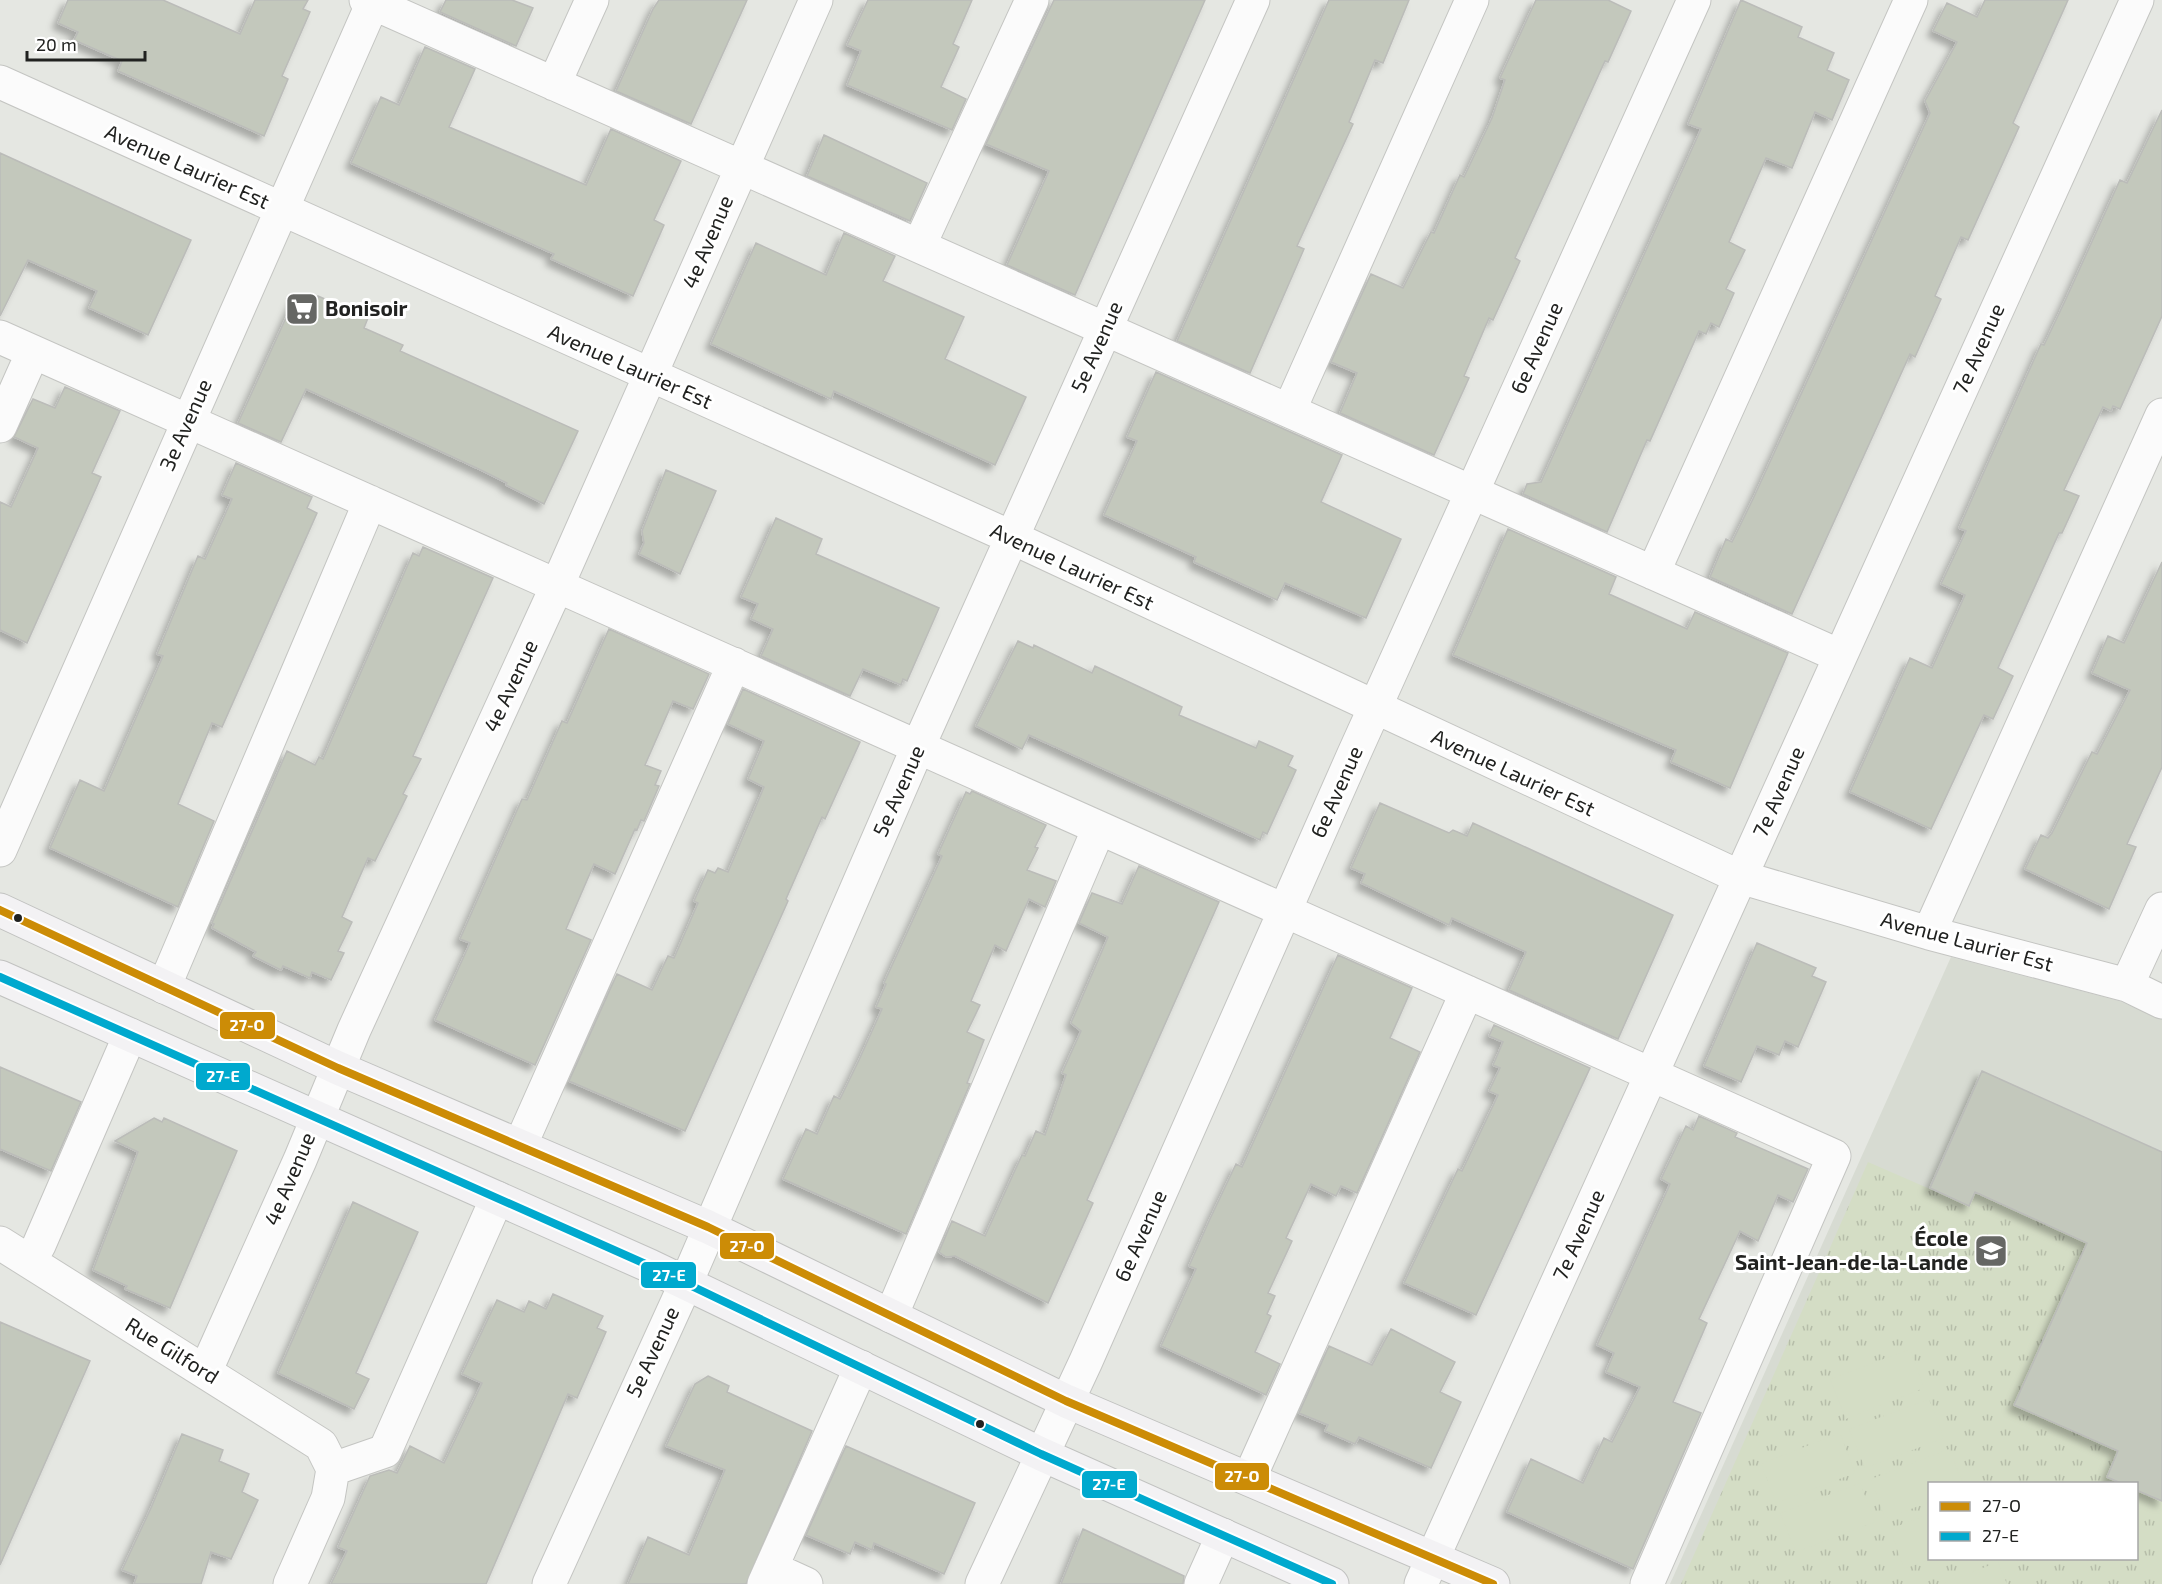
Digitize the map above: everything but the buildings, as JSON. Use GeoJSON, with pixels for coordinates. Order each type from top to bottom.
{"type":"FeatureCollection","features":[{"type":"Feature","properties":{"kind":"main road"},"geometry":{"type":"LineString","coordinates":[[0,910],[338,1068],[708,1227],[1066,1401],[1249,1479],[1427,1571],[1493,1584]]}},
{"type":"Feature","properties":{"kind":"main road"},"geometry":{"type":"LineString","coordinates":[[0,977],[686,1283],[1041,1454],[1332,1584]]}},
{"type":"Feature","properties":{"kind":"street"},"geometry":{"type":"LineString","coordinates":[[554,84],[592,0]]}},
{"type":"Feature","properties":{"kind":"street","name":"4e Avenue"},"geometry":{"type":"LineString","coordinates":[[205,1372],[338,1068],[557,586],[740,166],[816,0]]}},
{"type":"Feature","properties":{"kind":"street"},"geometry":{"type":"LineString","coordinates":[[919,246],[1032,0]]}},
{"type":"Feature","properties":{"kind":"street","name":"5e Avenue"},"geometry":{"type":"LineString","coordinates":[[549,1584],[686,1283],[708,1227],[918,747],[1253,0]]}},
{"type":"Feature","properties":{"kind":"street"},"geometry":{"type":"LineString","coordinates":[[1289,411],[1472,0]]}},
{"type":"Feature","properties":{"kind":"street","name":"6e Avenue"},"geometry":{"type":"LineString","coordinates":[[982,1584],[1694,0]]}},
{"type":"Feature","properties":{"kind":"street"},"geometry":{"type":"LineString","coordinates":[[1653,573],[1911,0]]}},
{"type":"Feature","properties":{"kind":"street","name":"7e Avenue"},"geometry":{"type":"LineString","coordinates":[[1427,1571],[2137,0]]}},
{"type":"Feature","properties":{"kind":"street"},"geometry":{"type":"LineString","coordinates":[[371,1],[1840,656]]}},
{"type":"Feature","properties":{"kind":"street","name":"3e Avenue"},"geometry":{"type":"LineString","coordinates":[[0,850],[371,1]]}},
{"type":"Feature","properties":{"kind":"street","name":"Avenue Laurier Est"},"geometry":{"type":"LineString","coordinates":[[0,82],[1013,538],[1740,878],[1929,933],[2127,986],[2162,1002]]}},
{"type":"Feature","properties":{"kind":"street"},"geometry":{"type":"LineString","coordinates":[[0,337],[1834,1156],[1647,1584]]}},
{"type":"Feature","properties":{"kind":"street"},"geometry":{"type":"LineString","coordinates":[[0,426],[33,352]]}},
{"type":"Feature","properties":{"kind":"street"},"geometry":{"type":"LineString","coordinates":[[1929,933],[2162,415]]}},
{"type":"Feature","properties":{"kind":"street"},"geometry":{"type":"LineString","coordinates":[[164,987],[370,502]]}},
{"type":"Feature","properties":{"kind":"street"},"geometry":{"type":"LineString","coordinates":[[520,1146],[734,664]]}},
{"type":"Feature","properties":{"kind":"street"},"geometry":{"type":"LineString","coordinates":[[891,1316],[1099,828]]}},
{"type":"Feature","properties":{"kind":"street"},"geometry":{"type":"LineString","coordinates":[[2127,986],[2162,909]]}},
{"type":"Feature","properties":{"kind":"street"},"geometry":{"type":"LineString","coordinates":[[1249,1479],[1467,992]]}},
{"type":"Feature","properties":{"kind":"street"},"geometry":{"type":"LineString","coordinates":[[30,1262],[130,1035]]}},
{"type":"Feature","properties":{"kind":"street"},"geometry":{"type":"LineString","coordinates":[[290,1584],[328,1498],[333,1469],[385,1451],[497,1198]]}},
{"type":"Feature","properties":{"kind":"street","name":"Rue Gilford"},"geometry":{"type":"LineString","coordinates":[[0,1243],[321,1445],[333,1469]]}},
{"type":"Feature","properties":{"kind":"street"},"geometry":{"type":"LineString","coordinates":[[806,1584],[768,1576],[861,1366]]}},
{"type":"Feature","properties":{"kind":"street"},"geometry":{"type":"LineString","coordinates":[[1201,1584],[1223,1535]]}},
{"type":"Feature","properties":{"kind":"shaded area","name":"École Saint-Jean-de-la-Lande"},"geometry":{"type":"Polygon","coordinates":[[[1951,957],[2119,1001],[2162,1019],[2162,1584],[1670,1584],[1951,957]]]}},
{"type":"Feature","properties":{"kind":"green space"},"geometry":{"type":"Polygon","coordinates":[[[1868,1162],[1969,1206],[1975,1192],[2134,1264],[2069,1284],[2014,1405],[2126,1434],[2107,1476],[2121,1482],[1928,1482],[1928,1560],[2138,1560],[2138,1490],[2162,1501],[2162,1584],[1681,1584],[1868,1162]]]}},
{"type":"Feature","properties":{"kind":"green space"},"geometry":{"type":"Polygon","coordinates":[[[1910,1349],[1924,1388],[1846,1419],[1830,1379],[1910,1349]]]}},
{"type":"Feature","properties":{"kind":"green space"},"geometry":{"type":"Polygon","coordinates":[[[1929,1399],[1944,1438],[1865,1468],[1849,1429],[1929,1399]]]}},
{"type":"Feature","properties":{"kind":"green space"},"geometry":{"type":"Polygon","coordinates":[[[1840,1433],[1855,1473],[1776,1503],[1761,1464],[1840,1433]]]}},
{"type":"Feature","properties":{"kind":"green space"},"geometry":{"type":"Polygon","coordinates":[[[1949,1449],[1963,1482],[1928,1482],[1928,1502],[1885,1519],[1871,1479],[1949,1449]]]}},
{"type":"Feature","properties":{"kind":"green space"},"geometry":{"type":"Polygon","coordinates":[[[1860,1483],[1875,1522],[1796,1552],[1780,1513],[1860,1483]]]}},
{"type":"Feature","properties":{"kind":"green space"},"geometry":{"type":"Polygon","coordinates":[[[1928,1514],[1928,1560],[1904,1569],[1890,1529],[1928,1514]]]}},
{"type":"Feature","properties":{"kind":"green space"},"geometry":{"type":"Polygon","coordinates":[[[1998,1562],[2007,1584],[1942,1584],[1998,1562]]]}},
{"type":"Feature","properties":{"kind":"transit line","name":"27-O"},"geometry":{"type":"LineString","coordinates":[[0,910],[338,1068],[708,1227],[1066,1401],[1493,1584]]}},
{"type":"Feature","properties":{"kind":"transit line","name":"27-E"},"geometry":{"type":"LineString","coordinates":[[0,977],[650,1266],[1041,1454],[1332,1584]]}},
{"type":"Feature","properties":{"kind":"place","name":"Bonisoir"},"geometry":{"type":"Point","coordinates":[302,309]}},
{"type":"Feature","properties":{"kind":"place","name":"École Saint-Jean-de-la-Lande"},"geometry":{"type":"Point","coordinates":[1991,1251]}}]}
